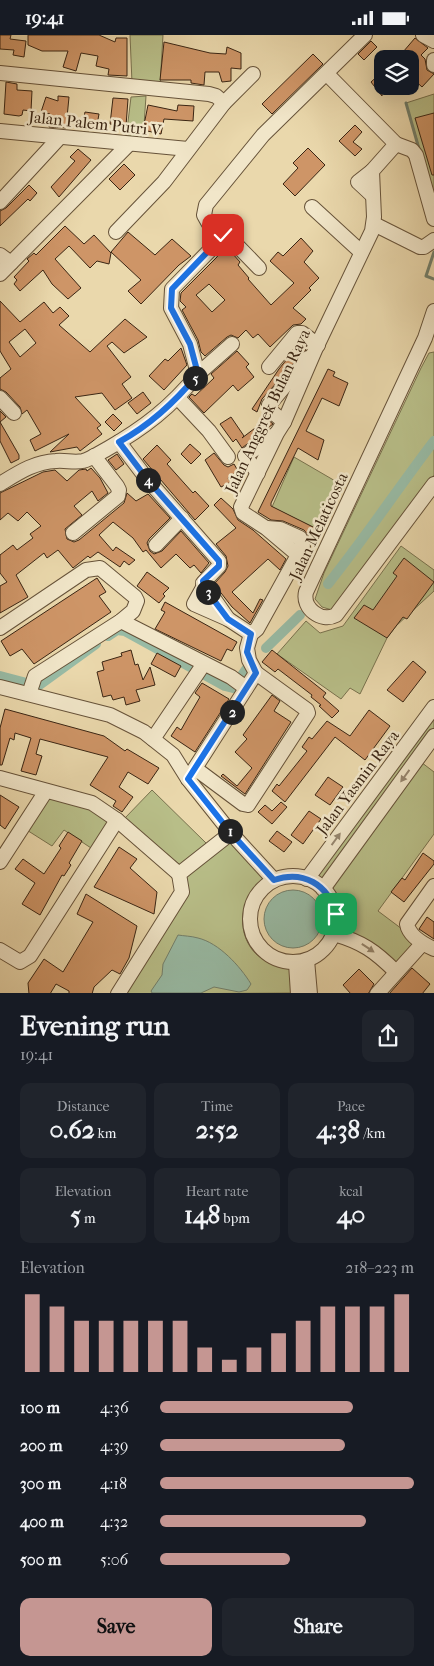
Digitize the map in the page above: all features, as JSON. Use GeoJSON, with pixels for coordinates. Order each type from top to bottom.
{"type":"FeatureCollection","features":[{"type":"Feature","properties":{"kind":"street"},"geometry":{"type":"LineString","coordinates":[[217,238],[205,220],[206,205],[263,135],[365,35]]}},
{"type":"Feature","properties":{"kind":"street"},"geometry":{"type":"LineString","coordinates":[[423,35],[434,41]]}},
{"type":"Feature","properties":{"kind":"street"},"geometry":{"type":"LineString","coordinates":[[434,60],[434,65]]}},
{"type":"Feature","properties":{"kind":"street"},"geometry":{"type":"LineString","coordinates":[[0,73],[209,94],[216,96],[224,103]]}},
{"type":"Feature","properties":{"kind":"street"},"geometry":{"type":"LineString","coordinates":[[326,73],[396,144],[412,151],[416,155],[434,219]]}},
{"type":"Feature","properties":{"kind":"street"},"geometry":{"type":"LineString","coordinates":[[116,232],[164,182],[224,103],[253,74]]}},
{"type":"Feature","properties":{"kind":"street","name":"Jalan Palem Putri V"},"geometry":{"type":"LineString","coordinates":[[0,131],[128,145],[188,149]]}},
{"type":"Feature","properties":{"kind":"street"},"geometry":{"type":"LineString","coordinates":[[0,202],[59,138]]}},
{"type":"Feature","properties":{"kind":"street","name":"Jalan Anggrek Bulan Raya"},"geometry":{"type":"LineString","coordinates":[[251,634],[257,629],[298,555],[241,510],[281,428],[374,224],[372,171],[396,144]]}},
{"type":"Feature","properties":{"kind":"street"},"geometry":{"type":"LineString","coordinates":[[0,274],[5,259],[128,145]]}},
{"type":"Feature","properties":{"kind":"street"},"geometry":{"type":"LineString","coordinates":[[0,182],[15,187]]}},
{"type":"Feature","properties":{"kind":"street"},"geometry":{"type":"LineString","coordinates":[[312,207],[362,253]]}},
{"type":"Feature","properties":{"kind":"street"},"geometry":{"type":"LineString","coordinates":[[374,224],[420,247],[424,247],[434,240]]}},
{"type":"Feature","properties":{"kind":"street"},"geometry":{"type":"LineString","coordinates":[[198,374],[190,344],[171,308],[172,289],[214,245],[217,238],[223,235],[228,236],[259,268]]}},
{"type":"Feature","properties":{"kind":"street","name":"Jalan Melaticosta"},"geometry":{"type":"LineString","coordinates":[[434,311],[429,341],[306,592],[307,605],[315,614],[325,618],[336,615],[434,484]]}},
{"type":"Feature","properties":{"kind":"street"},"geometry":{"type":"LineString","coordinates":[[269,367],[297,333],[302,333],[316,348],[270,405],[271,411],[281,428]]}},
{"type":"Feature","properties":{"kind":"street"},"geometry":{"type":"LineString","coordinates":[[0,484],[26,468],[45,461],[84,461],[132,435],[178,398],[198,374],[232,344]]}},
{"type":"Feature","properties":{"kind":"street"},"geometry":{"type":"LineString","coordinates":[[0,398],[14,413]]}},
{"type":"Feature","properties":{"kind":"street"},"geometry":{"type":"LineString","coordinates":[[178,398],[209,431],[228,457]]}},
{"type":"Feature","properties":{"kind":"street"},"geometry":{"type":"LineString","coordinates":[[119,442],[147,479],[220,564],[203,585],[228,619],[251,634],[247,652],[256,673],[307,710],[308,713],[288,747],[248,805],[243,804],[192,774]]}},
{"type":"Feature","properties":{"kind":"street"},"geometry":{"type":"LineString","coordinates":[[73,533],[118,496],[119,490],[94,456]]}},
{"type":"Feature","properties":{"kind":"street"},"geometry":{"type":"LineString","coordinates":[[156,545],[182,518]]}},
{"type":"Feature","properties":{"kind":"street"},"geometry":{"type":"LineString","coordinates":[[0,628],[86,570],[96,567],[135,597],[137,601],[133,611],[121,621],[35,676],[31,689]]}},
{"type":"Feature","properties":{"kind":"street"},"geometry":{"type":"LineString","coordinates":[[121,621],[200,670],[231,677],[244,687]]}},
{"type":"Feature","properties":{"kind":"street"},"geometry":{"type":"LineString","coordinates":[[153,739],[200,670]]}},
{"type":"Feature","properties":{"kind":"street"},"geometry":{"type":"LineString","coordinates":[[192,774],[244,687],[256,673]]}},
{"type":"Feature","properties":{"kind":"street"},"geometry":{"type":"LineString","coordinates":[[0,687],[31,689],[110,715],[144,732],[173,755],[192,774],[231,833],[274,880]]}},
{"type":"Feature","properties":{"kind":"street","name":"Jalan Yasmin Raya"},"geometry":{"type":"LineString","coordinates":[[308,879],[434,707]]}},
{"type":"Feature","properties":{"kind":"street"},"geometry":{"type":"LineString","coordinates":[[323,889],[434,736]]}},
{"type":"Feature","properties":{"kind":"street"},"geometry":{"type":"LineString","coordinates":[[0,778],[92,803],[117,820],[179,874],[182,892],[118,993]]}},
{"type":"Feature","properties":{"kind":"street"},"geometry":{"type":"LineString","coordinates":[[0,862],[46,791]]}},
{"type":"Feature","properties":{"kind":"street"},"geometry":{"type":"LineString","coordinates":[[0,950],[20,962],[30,956],[117,820]]}},
{"type":"Feature","properties":{"kind":"street"},"geometry":{"type":"LineString","coordinates":[[179,874],[231,833]]}},
{"type":"Feature","properties":{"kind":"street"},"geometry":{"type":"LineString","coordinates":[[290,876],[308,879],[323,889],[330,897],[336,914],[334,934],[323,951],[301,961],[285,962],[270,956],[258,945],[252,935],[250,914],[252,903],[258,894],[274,880],[290,876]]}},
{"type":"Feature","properties":{"kind":"street"},"geometry":{"type":"LineString","coordinates":[[377,993],[396,972],[428,946],[411,933],[407,923],[434,886]]}},
{"type":"Feature","properties":{"kind":"street"},"geometry":{"type":"LineString","coordinates":[[334,934],[369,947],[396,972]]}},
{"type":"Feature","properties":{"kind":"street"},"geometry":{"type":"LineString","coordinates":[[298,993],[301,961]]}},
{"type":"Feature","properties":{"kind":"street"},"geometry":{"type":"LineString","coordinates":[[301,961],[310,993]]}},
{"type":"Feature","properties":{"kind":"shaded area"},"geometry":{"type":"Polygon","coordinates":[[[130,35],[163,35],[160,86],[132,83],[130,35]]]}},
{"type":"Feature","properties":{"kind":"shaded area"},"geometry":{"type":"Polygon","coordinates":[[[434,94],[434,196],[406,103],[434,94]]]}},
{"type":"Feature","properties":{"kind":"shaded area"},"geometry":{"type":"Polygon","coordinates":[[[146,96],[143,140],[126,138],[131,97],[146,96]]]}},
{"type":"Feature","properties":{"kind":"shaded area"},"geometry":{"type":"Polygon","coordinates":[[[434,352],[434,475],[342,599],[332,610],[322,607],[315,599],[324,573],[421,368],[429,353],[434,352]]]}},
{"type":"Feature","properties":{"kind":"shaded area"},"geometry":{"type":"Polygon","coordinates":[[[294,457],[337,482],[317,529],[272,507],[294,457]]]}},
{"type":"Feature","properties":{"kind":"shaded area"},"geometry":{"type":"Polygon","coordinates":[[[401,546],[434,570],[434,591],[396,626],[387,638],[360,694],[350,688],[341,699],[277,654],[306,621],[320,633],[343,626],[401,546]]]}},
{"type":"Feature","properties":{"kind":"shaded area"},"geometry":{"type":"Polygon","coordinates":[[[434,707],[434,737],[417,759],[434,772],[434,834],[378,911],[422,944],[396,972],[334,934],[335,915],[331,901],[323,890],[307,879],[434,707]]]}},
{"type":"Feature","properties":{"kind":"shaded area"},"geometry":{"type":"Polygon","coordinates":[[[152,790],[206,843],[182,867],[125,818],[152,790]]]}},
{"type":"Feature","properties":{"kind":"shaded area"},"geometry":{"type":"Polygon","coordinates":[[[46,791],[117,820],[91,848],[64,830],[52,846],[22,827],[46,791]]]}},
{"type":"Feature","properties":{"kind":"shaded area"},"geometry":{"type":"Polygon","coordinates":[[[231,833],[274,880],[253,897],[245,911],[243,927],[248,943],[258,956],[291,968],[293,993],[127,993],[183,892],[179,874],[231,833]]]}},
{"type":"Feature","properties":{"kind":"shaded area"},"geometry":{"type":"Polygon","coordinates":[[[293,890],[304,892],[317,903],[322,919],[320,930],[309,943],[293,948],[282,946],[269,935],[264,919],[266,908],[277,895],[293,890]]]}},
{"type":"Feature","properties":{"kind":"shaded area"},"geometry":{"type":"Polygon","coordinates":[[[178,935],[195,937],[221,950],[235,963],[251,984],[247,990],[239,992],[214,987],[201,993],[152,993],[151,991],[162,975],[163,964],[178,935]]]}},
{"type":"Feature","properties":{"kind":"building"},"geometry":{"type":"Polygon","coordinates":[[[0,35],[11,35],[10,39],[26,41],[24,57],[13,55],[14,50],[0,49],[0,35]]]}},
{"type":"Feature","properties":{"kind":"building"},"geometry":{"type":"Polygon","coordinates":[[[28,35],[99,35],[115,42],[116,38],[127,38],[127,76],[108,75],[109,69],[96,66],[98,56],[81,53],[76,71],[63,67],[68,51],[42,51],[28,45],[28,35]]]}},
{"type":"Feature","properties":{"kind":"building"},"geometry":{"type":"Polygon","coordinates":[[[415,38],[428,48],[421,55],[425,59],[427,70],[434,74],[422,87],[419,84],[419,50],[405,50],[415,38]]]}},
{"type":"Feature","properties":{"kind":"building"},"geometry":{"type":"Polygon","coordinates":[[[371,41],[377,47],[364,60],[358,54],[371,41]]]}},
{"type":"Feature","properties":{"kind":"building"},"geometry":{"type":"Polygon","coordinates":[[[164,42],[210,53],[226,54],[227,47],[241,53],[241,69],[231,68],[231,81],[222,82],[219,72],[205,72],[204,85],[191,83],[191,80],[160,80],[164,42]]]}},
{"type":"Feature","properties":{"kind":"building"},"geometry":{"type":"Polygon","coordinates":[[[313,54],[323,64],[272,114],[262,104],[313,54]]]}},
{"type":"Feature","properties":{"kind":"building"},"geometry":{"type":"Polygon","coordinates":[[[6,82],[17,84],[17,90],[32,91],[31,111],[23,110],[22,115],[19,116],[4,114],[6,82]]]}},
{"type":"Feature","properties":{"kind":"building"},"geometry":{"type":"Polygon","coordinates":[[[58,96],[69,97],[66,128],[49,127],[50,114],[41,112],[46,97],[58,101],[58,96]]]}},
{"type":"Feature","properties":{"kind":"building"},"geometry":{"type":"Polygon","coordinates":[[[113,98],[128,99],[126,126],[110,124],[113,98]]]}},
{"type":"Feature","properties":{"kind":"building"},"geometry":{"type":"Polygon","coordinates":[[[148,105],[177,111],[178,105],[194,106],[193,121],[164,119],[161,134],[143,130],[148,105]]]}},
{"type":"Feature","properties":{"kind":"building"},"geometry":{"type":"Polygon","coordinates":[[[85,112],[99,114],[97,125],[83,122],[85,112]]]}},
{"type":"Feature","properties":{"kind":"building"},"geometry":{"type":"Polygon","coordinates":[[[434,113],[434,175],[432,175],[415,118],[434,113]]]}},
{"type":"Feature","properties":{"kind":"building"},"geometry":{"type":"Polygon","coordinates":[[[355,125],[362,132],[353,142],[362,149],[355,156],[339,141],[355,125]]]}},
{"type":"Feature","properties":{"kind":"building"},"geometry":{"type":"Polygon","coordinates":[[[308,148],[325,165],[295,196],[283,184],[298,168],[293,163],[308,148]]]}},
{"type":"Feature","properties":{"kind":"building"},"geometry":{"type":"Polygon","coordinates":[[[78,149],[91,160],[59,197],[51,187],[75,161],[70,157],[78,149]]]}},
{"type":"Feature","properties":{"kind":"building"},"geometry":{"type":"Polygon","coordinates":[[[124,164],[135,175],[120,190],[109,179],[124,164]]]}},
{"type":"Feature","properties":{"kind":"building"},"geometry":{"type":"Polygon","coordinates":[[[29,185],[37,193],[30,201],[28,199],[0,226],[0,211],[6,208],[29,185]]]}},
{"type":"Feature","properties":{"kind":"building"},"geometry":{"type":"Polygon","coordinates":[[[65,226],[84,244],[94,235],[111,253],[109,264],[97,261],[90,268],[69,246],[55,259],[81,288],[68,299],[52,284],[43,270],[20,291],[14,284],[17,280],[14,277],[29,261],[27,259],[34,253],[36,255],[65,226]]]}},
{"type":"Feature","properties":{"kind":"building"},"geometry":{"type":"Polygon","coordinates":[[[128,232],[155,255],[172,239],[191,256],[179,265],[141,304],[128,291],[141,280],[111,252],[128,232]]]}},
{"type":"Feature","properties":{"kind":"building"},"geometry":{"type":"Polygon","coordinates":[[[301,238],[313,251],[304,262],[319,278],[309,288],[311,290],[293,308],[306,319],[301,324],[293,325],[270,347],[258,334],[253,338],[246,330],[238,338],[231,335],[227,337],[205,356],[201,352],[198,340],[182,310],[186,307],[180,301],[181,293],[217,257],[224,244],[240,262],[238,265],[248,279],[271,305],[294,283],[270,261],[278,252],[283,256],[301,238]],[[209,284],[196,295],[212,312],[225,300],[209,284]]]}},
{"type":"Feature","properties":{"kind":"building"},"geometry":{"type":"Polygon","coordinates":[[[0,301],[20,322],[44,302],[53,313],[60,307],[69,316],[59,325],[90,352],[125,319],[147,337],[124,353],[112,342],[107,346],[131,377],[122,384],[132,398],[115,410],[102,393],[75,397],[101,425],[97,428],[102,434],[80,451],[77,447],[50,452],[69,434],[35,451],[30,440],[41,434],[27,410],[22,414],[20,407],[6,392],[0,389],[0,378],[11,369],[0,351],[0,301]],[[25,329],[9,342],[20,357],[36,343],[25,329]]]}},
{"type":"Feature","properties":{"kind":"building"},"geometry":{"type":"Polygon","coordinates":[[[299,344],[306,350],[262,399],[257,412],[252,409],[279,369],[299,344]]]}},
{"type":"Feature","properties":{"kind":"building"},"geometry":{"type":"Polygon","coordinates":[[[181,348],[187,365],[164,390],[149,376],[165,359],[168,361],[181,348]]]}},
{"type":"Feature","properties":{"kind":"building"},"geometry":{"type":"Polygon","coordinates":[[[237,351],[249,364],[246,367],[254,377],[238,391],[233,385],[204,413],[189,397],[192,394],[195,396],[214,378],[211,374],[237,351]]]}},
{"type":"Feature","properties":{"kind":"building"},"geometry":{"type":"Polygon","coordinates":[[[328,369],[335,372],[333,376],[348,383],[339,406],[322,398],[306,431],[324,440],[318,460],[298,448],[271,503],[271,506],[317,529],[312,540],[304,530],[283,521],[271,520],[258,512],[328,369]]]}},
{"type":"Feature","properties":{"kind":"building"},"geometry":{"type":"Polygon","coordinates":[[[143,392],[151,403],[137,414],[128,403],[143,392]]]}},
{"type":"Feature","properties":{"kind":"building"},"geometry":{"type":"Polygon","coordinates":[[[0,411],[6,417],[0,422],[0,411]]]}},
{"type":"Feature","properties":{"kind":"building"},"geometry":{"type":"Polygon","coordinates":[[[113,414],[122,423],[114,431],[105,422],[113,414]]]}},
{"type":"Feature","properties":{"kind":"building"},"geometry":{"type":"Polygon","coordinates":[[[231,417],[244,436],[242,438],[267,419],[273,424],[242,448],[236,439],[233,442],[220,424],[231,417]]]}},
{"type":"Feature","properties":{"kind":"building"},"geometry":{"type":"Polygon","coordinates":[[[0,422],[19,455],[19,459],[11,463],[0,441],[0,422]]]}},
{"type":"Feature","properties":{"kind":"building"},"geometry":{"type":"Polygon","coordinates":[[[190,444],[201,454],[191,464],[181,454],[190,444]]]}},
{"type":"Feature","properties":{"kind":"building"},"geometry":{"type":"Polygon","coordinates":[[[157,445],[171,460],[167,464],[193,493],[195,491],[209,506],[195,520],[143,459],[157,445]]]}},
{"type":"Feature","properties":{"kind":"building"},"geometry":{"type":"Polygon","coordinates":[[[214,453],[224,465],[228,467],[234,464],[238,471],[228,478],[231,482],[221,487],[205,460],[214,453]]]}},
{"type":"Feature","properties":{"kind":"building"},"geometry":{"type":"Polygon","coordinates":[[[117,454],[124,464],[116,470],[108,460],[117,454]]]}},
{"type":"Feature","properties":{"kind":"building"},"geometry":{"type":"Polygon","coordinates":[[[91,468],[100,478],[108,493],[98,501],[92,491],[74,506],[82,515],[65,529],[67,539],[74,542],[79,540],[124,503],[127,493],[136,501],[148,494],[170,518],[149,539],[147,543],[150,551],[154,554],[162,551],[181,531],[209,563],[201,573],[194,565],[190,568],[176,554],[161,568],[146,550],[143,552],[133,538],[113,522],[99,535],[113,551],[116,547],[135,560],[129,565],[124,561],[120,567],[98,552],[90,558],[88,556],[73,568],[58,550],[47,558],[44,553],[16,575],[28,597],[0,613],[0,586],[7,582],[0,573],[0,555],[13,545],[17,550],[33,538],[30,534],[41,526],[27,512],[18,521],[8,513],[0,520],[0,493],[43,472],[55,470],[67,481],[79,470],[86,469],[87,471],[91,468]]]}},
{"type":"Feature","properties":{"kind":"building"},"geometry":{"type":"Polygon","coordinates":[[[221,498],[233,509],[238,520],[253,530],[286,559],[280,570],[268,559],[232,592],[253,613],[260,599],[263,600],[250,623],[232,607],[214,584],[228,566],[226,556],[216,544],[236,528],[214,505],[221,498]]]}},
{"type":"Feature","properties":{"kind":"building"},"geometry":{"type":"Polygon","coordinates":[[[404,558],[434,582],[407,619],[403,617],[387,638],[354,618],[364,605],[373,610],[397,576],[393,573],[404,558]]]}},
{"type":"Feature","properties":{"kind":"building"},"geometry":{"type":"Polygon","coordinates":[[[147,572],[169,588],[163,594],[165,596],[159,603],[137,586],[147,572]]]}},
{"type":"Feature","properties":{"kind":"building"},"geometry":{"type":"Polygon","coordinates":[[[97,578],[106,592],[99,596],[111,612],[34,664],[22,649],[10,656],[1,641],[97,578]]]}},
{"type":"Feature","properties":{"kind":"building"},"geometry":{"type":"Polygon","coordinates":[[[165,602],[237,642],[232,651],[227,649],[221,661],[155,629],[165,612],[161,610],[165,602]]]}},
{"type":"Feature","properties":{"kind":"building"},"geometry":{"type":"Polygon","coordinates":[[[131,650],[135,665],[138,664],[143,680],[150,667],[155,685],[136,690],[140,701],[126,705],[124,697],[113,700],[111,695],[103,697],[97,672],[104,670],[102,662],[122,656],[121,653],[131,650]]]}},
{"type":"Feature","properties":{"kind":"building"},"geometry":{"type":"Polygon","coordinates":[[[272,650],[326,693],[323,697],[339,711],[332,718],[311,697],[312,695],[278,669],[275,672],[262,662],[272,650]]]}},
{"type":"Feature","properties":{"kind":"building"},"geometry":{"type":"Polygon","coordinates":[[[157,653],[181,666],[175,677],[151,664],[157,653]]]}},
{"type":"Feature","properties":{"kind":"building"},"geometry":{"type":"Polygon","coordinates":[[[413,661],[426,672],[403,702],[387,690],[413,661]]]}},
{"type":"Feature","properties":{"kind":"building"},"geometry":{"type":"Polygon","coordinates":[[[202,683],[229,699],[195,752],[171,736],[177,727],[181,730],[200,697],[195,693],[202,683]]]}},
{"type":"Feature","properties":{"kind":"building"},"geometry":{"type":"Polygon","coordinates":[[[272,695],[280,701],[274,711],[291,722],[245,794],[221,776],[223,774],[237,786],[252,768],[235,752],[247,739],[243,735],[272,695]]]}},
{"type":"Feature","properties":{"kind":"building"},"geometry":{"type":"Polygon","coordinates":[[[5,709],[104,736],[125,751],[127,749],[159,768],[148,784],[128,772],[119,787],[133,797],[122,812],[113,806],[116,801],[90,785],[108,757],[40,739],[36,754],[42,756],[36,775],[21,771],[31,738],[15,733],[14,740],[10,738],[2,765],[0,765],[0,728],[5,709]]]}},
{"type":"Feature","properties":{"kind":"building"},"geometry":{"type":"Polygon","coordinates":[[[369,710],[390,726],[365,760],[335,737],[285,802],[272,791],[277,784],[279,786],[307,751],[302,747],[309,737],[312,739],[327,721],[350,736],[369,710]]]}},
{"type":"Feature","properties":{"kind":"building"},"geometry":{"type":"Polygon","coordinates":[[[328,777],[343,787],[330,805],[315,795],[328,777]]]}},
{"type":"Feature","properties":{"kind":"building"},"geometry":{"type":"Polygon","coordinates":[[[0,795],[19,807],[5,829],[0,825],[0,795]]]}},
{"type":"Feature","properties":{"kind":"building"},"geometry":{"type":"Polygon","coordinates":[[[281,802],[287,807],[272,824],[258,812],[265,805],[272,811],[281,802]]]}},
{"type":"Feature","properties":{"kind":"building"},"geometry":{"type":"Polygon","coordinates":[[[309,811],[321,819],[303,844],[291,835],[309,811]]]}},
{"type":"Feature","properties":{"kind":"building"},"geometry":{"type":"Polygon","coordinates":[[[277,831],[292,842],[284,852],[269,841],[277,831]]]}},
{"type":"Feature","properties":{"kind":"building"},"geometry":{"type":"Polygon","coordinates":[[[68,832],[82,841],[69,863],[71,865],[64,876],[62,875],[40,915],[22,904],[35,883],[15,869],[23,859],[44,874],[61,848],[59,846],[68,832]]]}},
{"type":"Feature","properties":{"kind":"building"},"geometry":{"type":"Polygon","coordinates":[[[119,847],[137,859],[130,868],[157,892],[154,914],[94,887],[119,847]]]}},
{"type":"Feature","properties":{"kind":"building"},"geometry":{"type":"Polygon","coordinates":[[[423,853],[434,861],[434,864],[404,902],[391,892],[402,878],[405,880],[423,853]]]}},
{"type":"Feature","properties":{"kind":"building"},"geometry":{"type":"Polygon","coordinates":[[[86,894],[137,926],[129,958],[120,974],[112,970],[94,987],[92,993],[69,993],[69,991],[56,984],[51,993],[29,993],[28,983],[44,959],[63,972],[93,922],[77,914],[86,894]]]}},
{"type":"Feature","properties":{"kind":"building"},"geometry":{"type":"Polygon","coordinates":[[[427,917],[434,922],[434,939],[419,929],[427,917]]]}},
{"type":"Feature","properties":{"kind":"building"},"geometry":{"type":"Polygon","coordinates":[[[412,968],[430,984],[423,993],[390,993],[412,968]]]}},
{"type":"Feature","properties":{"kind":"building"},"geometry":{"type":"Polygon","coordinates":[[[359,969],[374,984],[369,993],[350,993],[343,985],[359,969]]]}},
{"type":"Feature","properties":{"kind":"waterway"},"geometry":{"type":"LineString","coordinates":[[406,103],[419,149]]}},
{"type":"Feature","properties":{"kind":"waterway"},"geometry":{"type":"LineString","coordinates":[[434,252],[426,276],[434,279]]}},
{"type":"Feature","properties":{"kind":"waterway"},"geometry":{"type":"LineString","coordinates":[[328,584],[434,441]]}},
{"type":"Feature","properties":{"kind":"waterway"},"geometry":{"type":"LineString","coordinates":[[266,648],[300,615]]}},
{"type":"Feature","properties":{"kind":"waterway"},"geometry":{"type":"LineString","coordinates":[[108,636],[117,630],[125,631],[225,686],[233,688],[247,668]]}},
{"type":"Feature","properties":{"kind":"waterway"},"geometry":{"type":"LineString","coordinates":[[0,676],[38,686],[96,644]]}},
{"type":"Feature","properties":{"kind":"route"},"geometry":{"type":"LineString","coordinates":[[223,235],[217,238],[214,245],[172,289],[171,308],[190,344],[198,374],[178,398],[132,435],[119,442],[147,479],[219,561],[219,566],[203,581],[204,587],[228,619],[251,634],[247,652],[256,673],[188,779],[231,833],[274,880],[290,876],[308,879],[323,889],[330,897],[336,914]]}}]}
